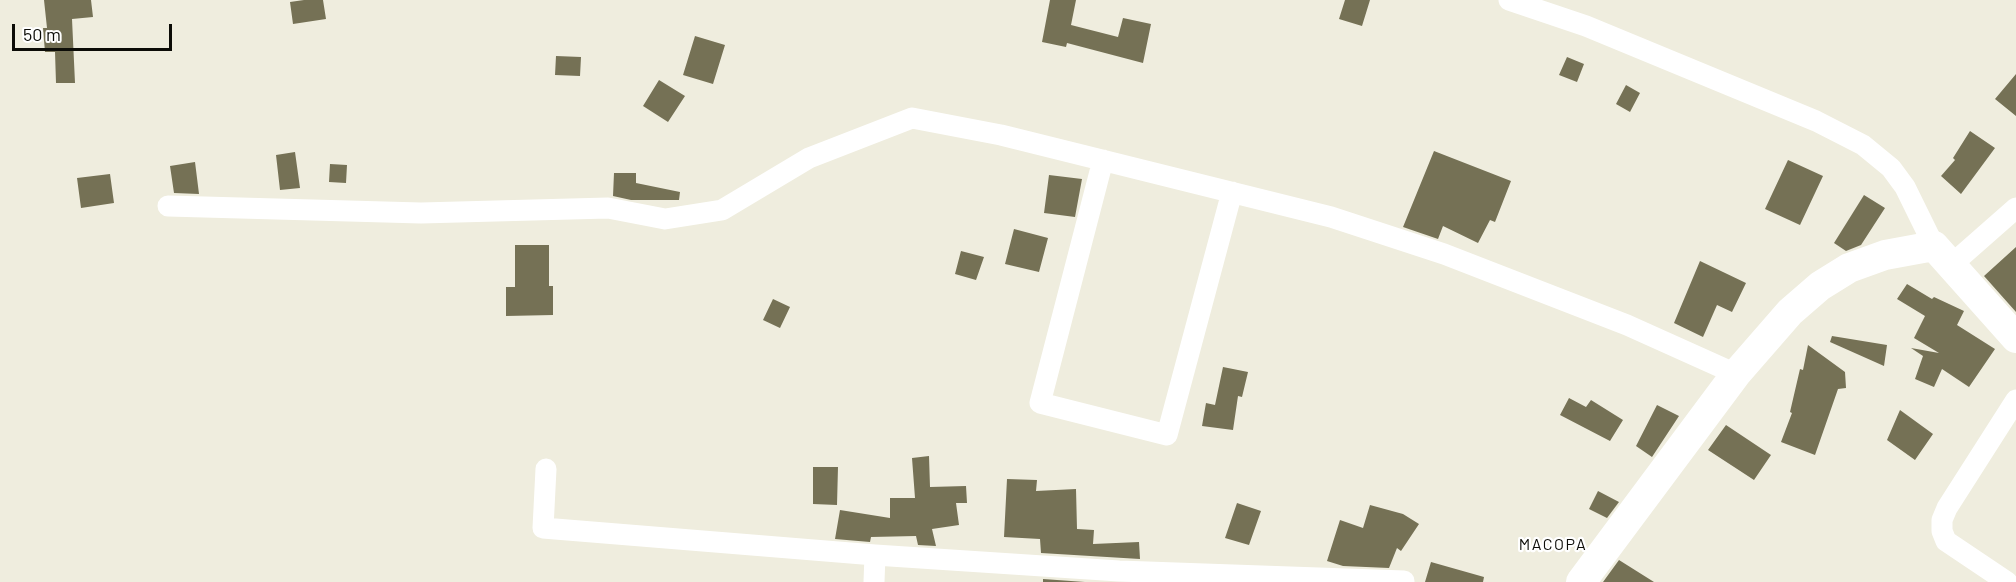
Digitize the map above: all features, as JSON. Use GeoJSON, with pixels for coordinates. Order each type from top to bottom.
{"type":"FeatureCollection","features":[{"type":"Feature","properties":{"kind":"street"},"geometry":{"type":"LineString","coordinates":[[1509,0],[1586,26],[1816,121],[1863,145],[1891,168],[1905,187],[1942,256],[2016,338]]}},
{"type":"Feature","properties":{"kind":"street"},"geometry":{"type":"LineString","coordinates":[[168,206],[421,213],[608,208],[665,219],[722,210],[809,158],[912,118],[1001,135],[1331,217],[1444,254],[1628,325],[1736,374]]}},
{"type":"Feature","properties":{"kind":"street"},"geometry":{"type":"LineString","coordinates":[[1103,160],[1040,403],[1167,435],[1232,192]]}},
{"type":"Feature","properties":{"kind":"street"},"geometry":{"type":"LineString","coordinates":[[1581,582],[1736,374],[1790,312],[1820,286],[1849,268],[1885,255],[1942,256],[2016,208]]}},
{"type":"Feature","properties":{"kind":"street"},"geometry":{"type":"LineString","coordinates":[[2007,582],[1946,540],[1942,531],[1942,520],[1947,508],[2016,400]]}},
{"type":"Feature","properties":{"kind":"street"},"geometry":{"type":"LineString","coordinates":[[546,470],[543,528],[875,555],[1119,571],[1404,581]]}},
{"type":"Feature","properties":{"kind":"street"},"geometry":{"type":"LineString","coordinates":[[874,582],[875,555]]}},
{"type":"Feature","properties":{"kind":"building"},"geometry":{"type":"Polygon","coordinates":[[[44,0],[91,0],[93,17],[72,19],[75,83],[56,83],[55,52],[45,52],[43,28],[47,28],[44,0]]]}},
{"type":"Feature","properties":{"kind":"building"},"geometry":{"type":"Polygon","coordinates":[[[323,0],[326,19],[293,24],[290,2],[323,0]]]}},
{"type":"Feature","properties":{"kind":"building"},"geometry":{"type":"Polygon","coordinates":[[[1050,0],[1076,0],[1071,25],[1118,37],[1123,18],[1151,24],[1143,63],[1067,43],[1066,47],[1042,42],[1050,0]]]}},
{"type":"Feature","properties":{"kind":"building"},"geometry":{"type":"Polygon","coordinates":[[[1345,0],[1370,0],[1362,26],[1339,19],[1345,0]]]}},
{"type":"Feature","properties":{"kind":"building"},"geometry":{"type":"Polygon","coordinates":[[[695,36],[725,45],[713,84],[683,75],[695,36]]]}},
{"type":"Feature","properties":{"kind":"building"},"geometry":{"type":"Polygon","coordinates":[[[556,56],[581,57],[580,76],[555,75],[556,56]]]}},
{"type":"Feature","properties":{"kind":"building"},"geometry":{"type":"Polygon","coordinates":[[[1567,57],[1584,64],[1577,82],[1559,75],[1567,57]]]}},
{"type":"Feature","properties":{"kind":"building"},"geometry":{"type":"Polygon","coordinates":[[[2016,74],[2016,116],[1995,99],[2016,74]]]}},
{"type":"Feature","properties":{"kind":"building"},"geometry":{"type":"Polygon","coordinates":[[[659,80],[685,96],[668,122],[643,106],[659,80]]]}},
{"type":"Feature","properties":{"kind":"building"},"geometry":{"type":"Polygon","coordinates":[[[1626,85],[1640,93],[1630,112],[1616,104],[1626,85]]]}},
{"type":"Feature","properties":{"kind":"building"},"geometry":{"type":"Polygon","coordinates":[[[1970,131],[1995,148],[1961,194],[1941,176],[1955,160],[1953,158],[1970,131]]]}},
{"type":"Feature","properties":{"kind":"building"},"geometry":{"type":"Polygon","coordinates":[[[1434,151],[1511,181],[1495,222],[1490,220],[1478,243],[1443,226],[1438,239],[1403,227],[1434,151]]]}},
{"type":"Feature","properties":{"kind":"building"},"geometry":{"type":"Polygon","coordinates":[[[295,152],[300,188],[280,190],[276,155],[295,152]]]}},
{"type":"Feature","properties":{"kind":"building"},"geometry":{"type":"Polygon","coordinates":[[[1788,160],[1823,176],[1800,225],[1765,209],[1788,160]]]}},
{"type":"Feature","properties":{"kind":"building"},"geometry":{"type":"Polygon","coordinates":[[[195,162],[199,194],[174,193],[170,166],[195,162]]]}},
{"type":"Feature","properties":{"kind":"building"},"geometry":{"type":"Polygon","coordinates":[[[330,164],[347,165],[346,183],[329,182],[330,164]]]}},
{"type":"Feature","properties":{"kind":"building"},"geometry":{"type":"Polygon","coordinates":[[[614,173],[636,173],[636,183],[680,192],[679,200],[631,200],[613,196],[614,173]]]}},
{"type":"Feature","properties":{"kind":"building"},"geometry":{"type":"Polygon","coordinates":[[[110,174],[114,203],[81,208],[77,178],[110,174]]]}},
{"type":"Feature","properties":{"kind":"building"},"geometry":{"type":"Polygon","coordinates":[[[1049,175],[1082,179],[1075,217],[1044,213],[1049,175]]]}},
{"type":"Feature","properties":{"kind":"building"},"geometry":{"type":"Polygon","coordinates":[[[1864,195],[1885,208],[1861,245],[1846,251],[1834,243],[1864,195]]]}},
{"type":"Feature","properties":{"kind":"building"},"geometry":{"type":"Polygon","coordinates":[[[1014,229],[1048,238],[1039,272],[1005,264],[1014,229]]]}},
{"type":"Feature","properties":{"kind":"building"},"geometry":{"type":"Polygon","coordinates":[[[515,245],[549,245],[549,286],[553,286],[553,315],[506,316],[506,287],[515,287],[515,245]]]}},
{"type":"Feature","properties":{"kind":"building"},"geometry":{"type":"Polygon","coordinates":[[[2016,247],[2016,312],[1984,276],[2016,247]]]}},
{"type":"Feature","properties":{"kind":"building"},"geometry":{"type":"Polygon","coordinates":[[[961,251],[984,257],[976,280],[955,274],[961,251]]]}},
{"type":"Feature","properties":{"kind":"building"},"geometry":{"type":"Polygon","coordinates":[[[1700,261],[1746,283],[1732,312],[1717,305],[1703,337],[1674,323],[1700,261]]]}},
{"type":"Feature","properties":{"kind":"building"},"geometry":{"type":"Polygon","coordinates":[[[1907,284],[1932,299],[1934,297],[1964,311],[1957,325],[1995,349],[1969,387],[1942,369],[1934,387],[1915,379],[1923,356],[1911,348],[1939,353],[1914,338],[1925,316],[1897,299],[1907,284]]]}},
{"type":"Feature","properties":{"kind":"building"},"geometry":{"type":"Polygon","coordinates":[[[773,299],[790,307],[780,328],[763,320],[773,299]]]}},
{"type":"Feature","properties":{"kind":"building"},"geometry":{"type":"Polygon","coordinates":[[[1832,336],[1887,345],[1884,366],[1830,342],[1832,336]]]}},
{"type":"Feature","properties":{"kind":"building"},"geometry":{"type":"Polygon","coordinates":[[[1808,345],[1845,372],[1846,388],[1838,389],[1815,455],[1781,442],[1792,413],[1790,412],[1800,369],[1803,370],[1808,345]]]}},
{"type":"Feature","properties":{"kind":"building"},"geometry":{"type":"Polygon","coordinates":[[[1223,367],[1248,372],[1242,397],[1238,396],[1233,430],[1202,426],[1206,403],[1215,405],[1223,367]]]}},
{"type":"Feature","properties":{"kind":"building"},"geometry":{"type":"Polygon","coordinates":[[[1569,398],[1586,407],[1591,400],[1623,420],[1610,441],[1560,415],[1569,398]]]}},
{"type":"Feature","properties":{"kind":"building"},"geometry":{"type":"Polygon","coordinates":[[[1657,405],[1679,416],[1652,457],[1636,446],[1657,405]]]}},
{"type":"Feature","properties":{"kind":"building"},"geometry":{"type":"Polygon","coordinates":[[[1900,410],[1933,434],[1915,460],[1887,440],[1900,410]]]}},
{"type":"Feature","properties":{"kind":"building"},"geometry":{"type":"Polygon","coordinates":[[[1726,425],[1771,455],[1754,480],[1708,450],[1726,425]]]}},
{"type":"Feature","properties":{"kind":"building"},"geometry":{"type":"Polygon","coordinates":[[[929,456],[930,487],[966,486],[967,503],[956,503],[959,525],[932,529],[936,546],[918,545],[916,536],[871,537],[870,542],[835,539],[840,510],[890,518],[890,498],[915,498],[912,458],[929,456]]]}},
{"type":"Feature","properties":{"kind":"building"},"geometry":{"type":"Polygon","coordinates":[[[813,467],[838,467],[837,505],[813,504],[813,467]]]}},
{"type":"Feature","properties":{"kind":"building"},"geometry":{"type":"Polygon","coordinates":[[[1007,479],[1037,480],[1036,491],[1076,489],[1077,529],[1094,530],[1093,544],[1139,542],[1140,559],[1041,553],[1040,539],[1004,537],[1007,479]]]}},
{"type":"Feature","properties":{"kind":"building"},"geometry":{"type":"Polygon","coordinates":[[[1598,491],[1619,502],[1607,518],[1589,509],[1598,491]]]}},
{"type":"Feature","properties":{"kind":"building"},"geometry":{"type":"Polygon","coordinates":[[[1237,503],[1261,511],[1249,545],[1225,538],[1237,503]]]}},
{"type":"Feature","properties":{"kind":"building"},"geometry":{"type":"Polygon","coordinates":[[[1370,505],[1403,514],[1419,524],[1401,551],[1397,548],[1389,568],[1343,566],[1327,561],[1340,520],[1363,528],[1370,505]]]}},
{"type":"Feature","properties":{"kind":"building"},"geometry":{"type":"Polygon","coordinates":[[[1619,560],[1654,582],[1603,582],[1619,560]]]}},
{"type":"Feature","properties":{"kind":"building"},"geometry":{"type":"Polygon","coordinates":[[[1431,562],[1484,577],[1483,582],[1425,582],[1431,562]]]}},
{"type":"Feature","properties":{"kind":"building"},"geometry":{"type":"Polygon","coordinates":[[[1043,579],[1085,582],[1043,582],[1043,579]]]}},
{"type":"Feature","properties":{"kind":"district","name":"MACOPA"},"geometry":{"type":"Point","coordinates":[1553,545]}}]}
